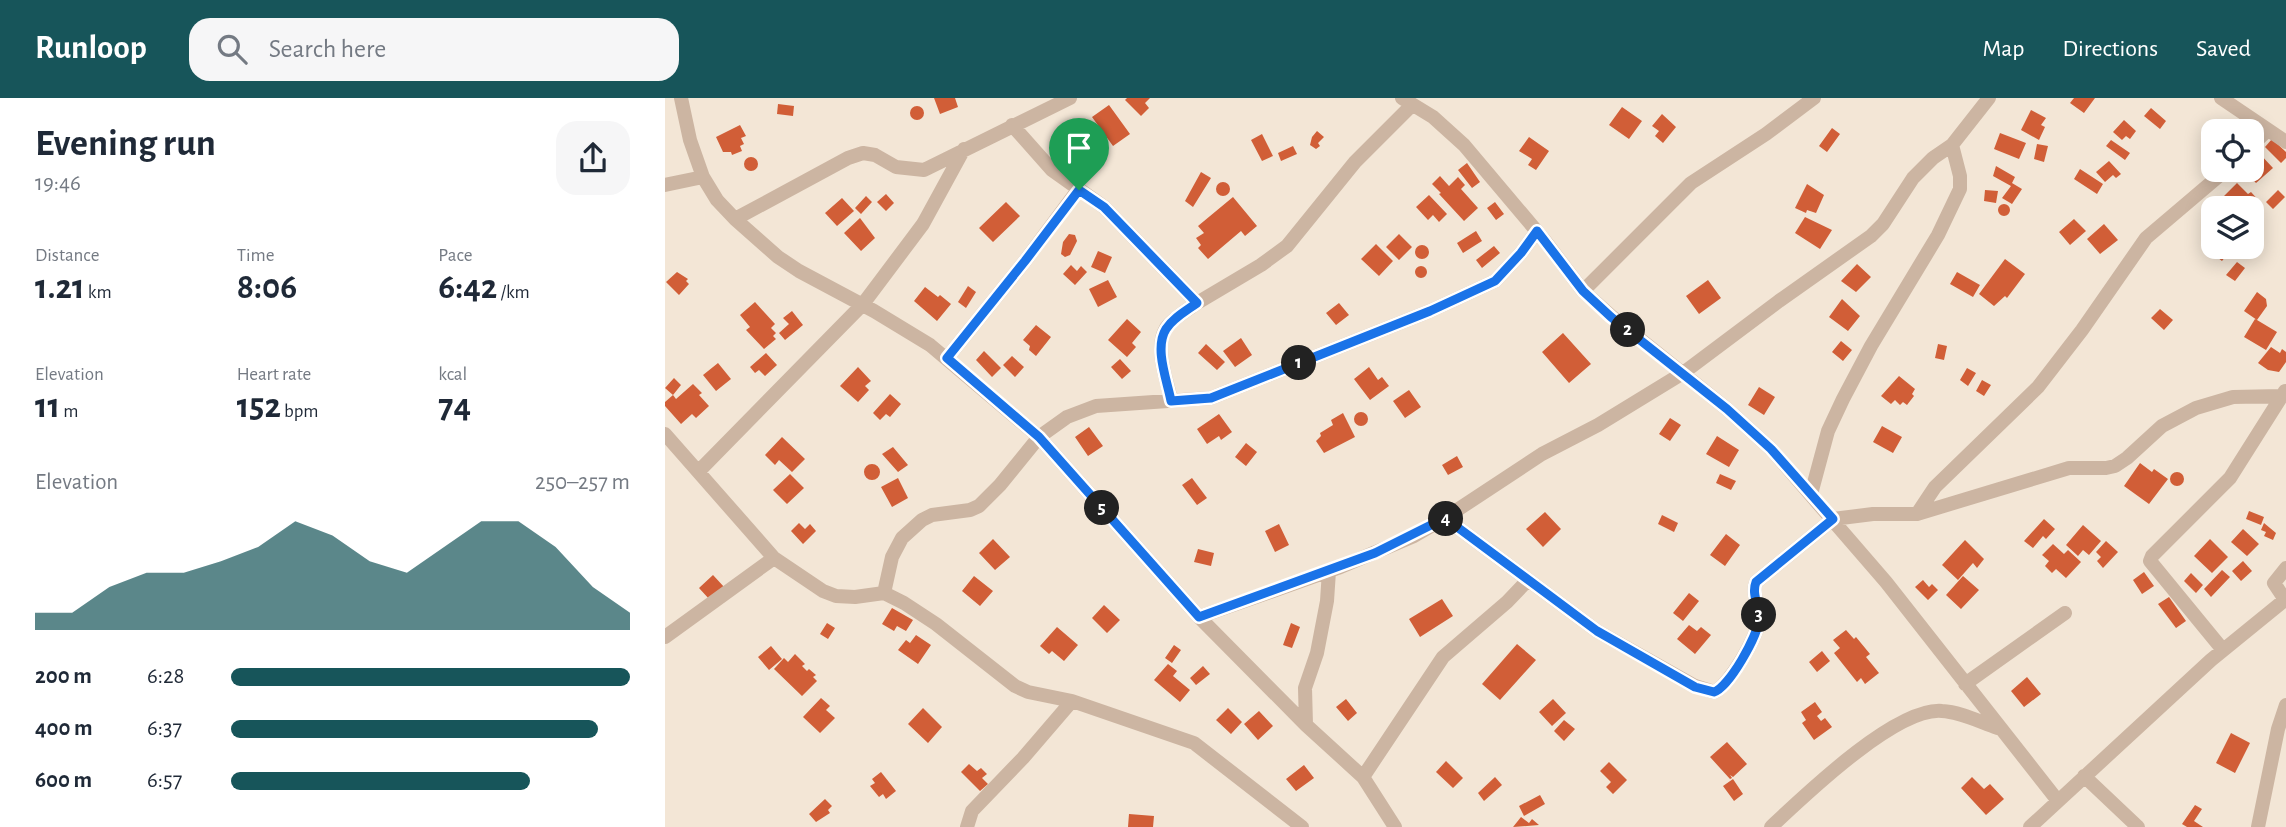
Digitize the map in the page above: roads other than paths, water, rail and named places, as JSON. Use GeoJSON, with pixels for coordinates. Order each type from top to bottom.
{"type":"FeatureCollection","features":[{"type":"Feature","properties":{"kind":"street"},"geometry":{"type":"LineString","coordinates":[[681,98],[690,140],[703,177],[717,200],[734,219],[799,271],[917,336],[947,358],[1039,437],[1199,617],[1306,725],[1363,777],[1395,827]]}},
{"type":"Feature","properties":{"kind":"street"},"geometry":{"type":"LineString","coordinates":[[734,219],[863,153],[874,155],[896,167],[924,170],[1070,98]]}},
{"type":"Feature","properties":{"kind":"street"},"geometry":{"type":"LineString","coordinates":[[1583,291],[1691,183],[1766,134],[1814,98]]}},
{"type":"Feature","properties":{"kind":"street"},"geometry":{"type":"LineString","coordinates":[[1199,617],[1375,553],[1445,518],[1542,454],[1598,425],[1683,373],[1871,236],[1883,224],[1913,178],[1933,158],[1952,145],[1989,98]]}},
{"type":"Feature","properties":{"kind":"street"},"geometry":{"type":"LineString","coordinates":[[2221,98],[2284,138]]}},
{"type":"Feature","properties":{"kind":"street"},"geometry":{"type":"LineString","coordinates":[[1171,401],[1162,357],[1162,337],[1167,327],[1197,303],[1261,265],[1287,246],[1407,102],[1433,117],[1464,145],[1537,231],[1583,291],[1771,449],[1886,582],[2058,801]]}},
{"type":"Feature","properties":{"kind":"street"},"geometry":{"type":"LineString","coordinates":[[1012,125],[1052,170],[1104,207],[1197,303]]}},
{"type":"Feature","properties":{"kind":"street"},"geometry":{"type":"LineString","coordinates":[[2264,134],[2268,130]]}},
{"type":"Feature","properties":{"kind":"street"},"geometry":{"type":"LineString","coordinates":[[1811,494],[1828,431],[1843,400],[1871,346],[1938,235],[1960,188],[1960,176],[1952,145]]}},
{"type":"Feature","properties":{"kind":"street"},"geometry":{"type":"LineString","coordinates":[[699,471],[863,304],[923,223],[964,149]]}},
{"type":"Feature","properties":{"kind":"street"},"geometry":{"type":"LineString","coordinates":[[665,185],[703,177]]}},
{"type":"Feature","properties":{"kind":"street"},"geometry":{"type":"LineString","coordinates":[[1917,514],[1935,487],[2038,387],[2082,330],[2146,238],[2212,182]]}},
{"type":"Feature","properties":{"kind":"street"},"geometry":{"type":"LineString","coordinates":[[947,358],[1079,190]]}},
{"type":"Feature","properties":{"kind":"street"},"geometry":{"type":"LineString","coordinates":[[884,593],[892,557],[902,538],[922,520],[932,515],[970,510],[979,506],[1039,437],[1067,417],[1096,406],[1211,398],[1452,301],[1495,281],[1537,231]]}},
{"type":"Feature","properties":{"kind":"street"},"geometry":{"type":"LineString","coordinates":[[1445,518],[1527,581],[1615,643],[1695,687],[1714,692],[1723,687],[1755,634],[1760,610],[1754,593],[1756,582],[1833,519],[1862,514],[1917,514],[2069,468],[2115,466],[2171,420],[2220,399],[2284,393]]}},
{"type":"Feature","properties":{"kind":"street"},"geometry":{"type":"LineString","coordinates":[[2223,650],[2151,561],[2230,478],[2284,393]]}},
{"type":"Feature","properties":{"kind":"street"},"geometry":{"type":"LineString","coordinates":[[665,434],[774,558],[815,586],[836,596],[855,597],[884,593],[936,624],[1015,686],[1028,692],[1072,701],[1194,743],[1302,827]]}},
{"type":"Feature","properties":{"kind":"street"},"geometry":{"type":"LineString","coordinates":[[665,637],[774,558]]}},
{"type":"Feature","properties":{"kind":"street"},"geometry":{"type":"LineString","coordinates":[[2030,827],[2223,650],[2286,599],[2274,583],[2286,568]]}},
{"type":"Feature","properties":{"kind":"street"},"geometry":{"type":"LineString","coordinates":[[1306,725],[1305,688],[1322,630],[1329,571]]}},
{"type":"Feature","properties":{"kind":"street"},"geometry":{"type":"LineString","coordinates":[[1363,777],[1443,657],[1507,602],[1527,581]]}},
{"type":"Feature","properties":{"kind":"street"},"geometry":{"type":"LineString","coordinates":[[1965,684],[2064,613]]}},
{"type":"Feature","properties":{"kind":"street"},"geometry":{"type":"LineString","coordinates":[[967,827],[972,811],[1072,701]]}},
{"type":"Feature","properties":{"kind":"street"},"geometry":{"type":"LineString","coordinates":[[2258,827],[2286,705]]}},
{"type":"Feature","properties":{"kind":"street"},"geometry":{"type":"LineString","coordinates":[[1770,827],[1864,747],[1912,718],[1940,710],[1998,728]]}},
{"type":"Feature","properties":{"kind":"street"},"geometry":{"type":"LineString","coordinates":[[2084,776],[2138,827]]}}]}
